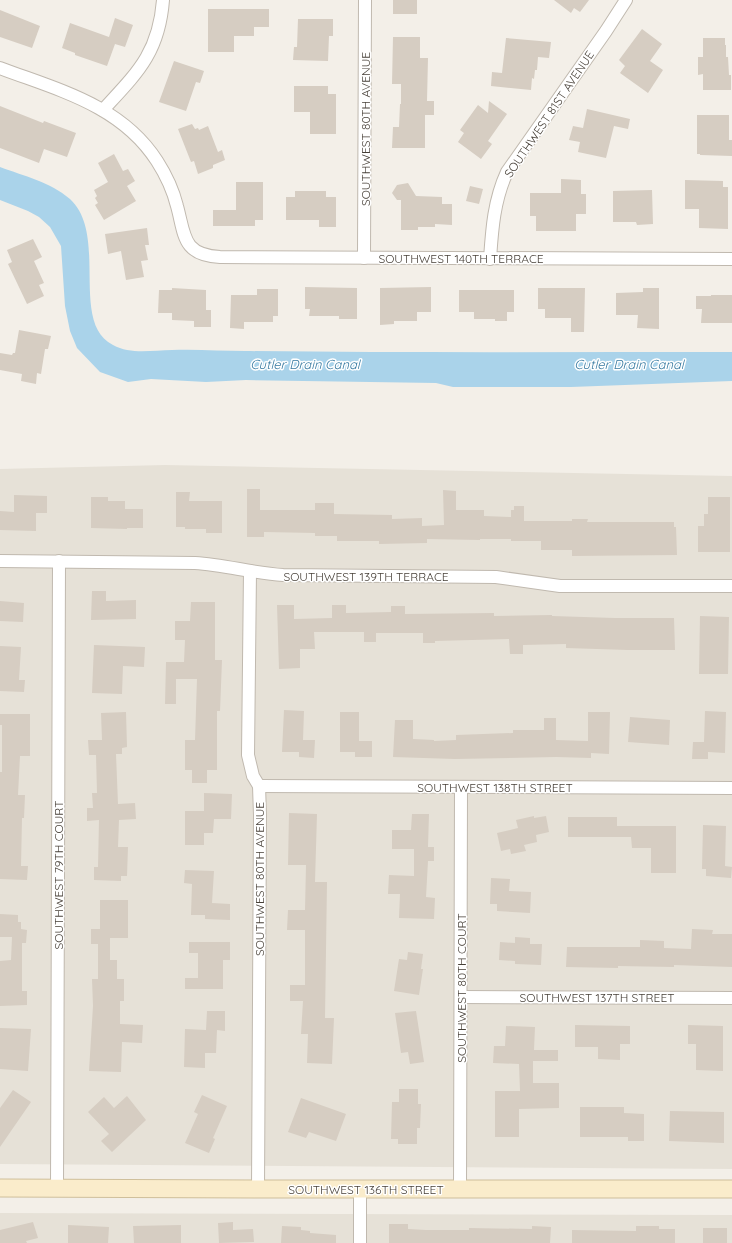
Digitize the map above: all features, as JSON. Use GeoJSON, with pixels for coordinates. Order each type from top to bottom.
{"type":"FeatureCollection","features":[{"type":"Feature","properties":{"kind":"street"},"geometry":{"type":"LineString","coordinates":[[0,68],[87,101],[103,110],[128,83],[147,58],[154,44],[159,28],[163,0]]}},
{"type":"Feature","properties":{"kind":"street","name":"SOUTHWEST 80TH AVENUE"},"geometry":{"type":"LineString","coordinates":[[364,258],[365,0]]}},
{"type":"Feature","properties":{"kind":"street","name":"SOUTHWEST 81ST AVENUE"},"geometry":{"type":"LineString","coordinates":[[490,259],[492,228],[496,202],[507,172],[626,0]]}},
{"type":"Feature","properties":{"kind":"street","name":"SOUTHWEST 140TH TERRACE"},"geometry":{"type":"LineString","coordinates":[[103,110],[116,118],[128,129],[156,159],[172,192],[185,239],[192,250],[206,256],[220,258],[732,259]]}},
{"type":"Feature","properties":{"kind":"street","name":"SOUTHWEST 139TH TERRACE"},"geometry":{"type":"LineString","coordinates":[[0,561],[195,563],[213,564],[283,575],[496,576],[560,586],[732,586]]}},
{"type":"Feature","properties":{"kind":"street","name":"SOUTHWEST 79TH COURT"},"geometry":{"type":"LineString","coordinates":[[57,1188],[59,561]]}},
{"type":"Feature","properties":{"kind":"street","name":"SOUTHWEST 80TH AVENUE"},"geometry":{"type":"LineString","coordinates":[[250,571],[248,755],[253,776],[259,786],[258,1189]]}},
{"type":"Feature","properties":{"kind":"street","name":"SOUTHWEST 138TH STREET"},"geometry":{"type":"LineString","coordinates":[[259,786],[732,788]]}},
{"type":"Feature","properties":{"kind":"street","name":"SOUTHWEST 80TH COURT"},"geometry":{"type":"LineString","coordinates":[[460,1190],[461,787]]}},
{"type":"Feature","properties":{"kind":"street","name":"SOUTHWEST 137TH STREET"},"geometry":{"type":"LineString","coordinates":[[461,997],[732,998]]}},
{"type":"Feature","properties":{"kind":"street","name":"SOUTHWEST 136TH STREET"},"geometry":{"type":"LineString","coordinates":[[0,1188],[460,1190],[732,1189]]}},
{"type":"Feature","properties":{"kind":"street"},"geometry":{"type":"LineString","coordinates":[[360,1189],[360,1243]]}},
{"type":"Feature","properties":{"kind":"shaded area"},"geometry":{"type":"Polygon","coordinates":[[[165,465],[732,476],[732,1169],[0,1164],[0,469],[165,465]]]}},
{"type":"Feature","properties":{"kind":"shaded area"},"geometry":{"type":"Polygon","coordinates":[[[0,1213],[732,1215],[732,1243],[0,1243],[0,1213]]]}},
{"type":"Feature","properties":{"kind":"water","name":"Cutler Drain Canal"},"geometry":{"type":"Polygon","coordinates":[[[0,167],[54,188],[70,199],[81,215],[87,234],[90,299],[93,318],[100,334],[113,345],[120,348],[135,351],[732,352],[732,381],[571,387],[453,387],[436,383],[246,380],[206,382],[151,379],[128,382],[100,372],[77,348],[70,331],[65,306],[61,246],[50,227],[39,217],[0,200],[0,167]]]}},
{"type":"Feature","properties":{"kind":"building"},"geometry":{"type":"Polygon","coordinates":[[[393,0],[417,0],[417,14],[393,14],[393,0]]]}},
{"type":"Feature","properties":{"kind":"building"},"geometry":{"type":"Polygon","coordinates":[[[554,0],[589,0],[580,12],[574,8],[571,13],[554,0]]]}},
{"type":"Feature","properties":{"kind":"building"},"geometry":{"type":"Polygon","coordinates":[[[208,9],[269,9],[269,27],[254,27],[254,36],[234,36],[234,52],[208,52],[208,9]]]}},
{"type":"Feature","properties":{"kind":"building"},"geometry":{"type":"Polygon","coordinates":[[[0,10],[40,26],[32,48],[0,37],[0,10]]]}},
{"type":"Feature","properties":{"kind":"building"},"geometry":{"type":"Polygon","coordinates":[[[115,18],[133,25],[125,47],[115,44],[107,66],[75,55],[75,53],[62,48],[70,23],[109,37],[115,18]]]}},
{"type":"Feature","properties":{"kind":"building"},"geometry":{"type":"Polygon","coordinates":[[[298,19],[333,19],[333,36],[329,36],[328,61],[293,60],[294,47],[297,47],[298,19]]]}},
{"type":"Feature","properties":{"kind":"building"},"geometry":{"type":"Polygon","coordinates":[[[642,29],[662,44],[650,61],[663,70],[648,93],[620,73],[625,66],[619,60],[642,29]]]}},
{"type":"Feature","properties":{"kind":"building"},"geometry":{"type":"Polygon","coordinates":[[[393,37],[420,37],[420,58],[428,58],[427,101],[434,101],[434,115],[425,115],[425,148],[392,148],[393,127],[399,127],[401,104],[401,84],[392,84],[393,37]]]}},
{"type":"Feature","properties":{"kind":"building"},"geometry":{"type":"Polygon","coordinates":[[[506,38],[551,42],[549,58],[538,57],[537,70],[535,70],[534,79],[532,78],[531,90],[491,86],[492,72],[502,73],[506,38]]]}},
{"type":"Feature","properties":{"kind":"building"},"geometry":{"type":"Polygon","coordinates":[[[703,38],[725,38],[726,57],[728,57],[729,75],[731,75],[731,90],[703,90],[703,74],[698,75],[698,57],[703,57],[703,38]]]}},
{"type":"Feature","properties":{"kind":"building"},"geometry":{"type":"Polygon","coordinates":[[[174,61],[204,71],[200,83],[196,82],[186,111],[159,102],[174,61]]]}},
{"type":"Feature","properties":{"kind":"building"},"geometry":{"type":"Polygon","coordinates":[[[294,86],[328,86],[328,94],[336,94],[336,134],[310,134],[310,112],[294,112],[294,86]]]}},
{"type":"Feature","properties":{"kind":"building"},"geometry":{"type":"Polygon","coordinates":[[[489,101],[507,114],[488,141],[492,144],[481,159],[458,142],[464,133],[460,130],[478,105],[488,113],[489,101]]]}},
{"type":"Feature","properties":{"kind":"building"},"geometry":{"type":"Polygon","coordinates":[[[0,106],[43,123],[44,121],[76,133],[67,157],[44,149],[39,163],[0,148],[0,106]]]}},
{"type":"Feature","properties":{"kind":"building"},"geometry":{"type":"Polygon","coordinates":[[[587,109],[630,119],[628,129],[614,126],[606,158],[578,152],[580,142],[569,140],[573,126],[583,128],[587,109]]]}},
{"type":"Feature","properties":{"kind":"building"},"geometry":{"type":"Polygon","coordinates":[[[697,115],[729,115],[729,140],[732,140],[732,156],[697,154],[697,115]]]}},
{"type":"Feature","properties":{"kind":"building"},"geometry":{"type":"Polygon","coordinates":[[[192,124],[195,129],[198,128],[199,130],[208,126],[218,152],[222,150],[225,160],[213,165],[213,168],[198,174],[194,161],[191,162],[178,129],[192,124]]]}},
{"type":"Feature","properties":{"kind":"building"},"geometry":{"type":"Polygon","coordinates":[[[114,154],[123,171],[128,169],[135,181],[127,186],[136,201],[104,220],[95,205],[98,203],[95,198],[97,196],[94,190],[108,182],[98,163],[114,154]]]}},
{"type":"Feature","properties":{"kind":"building"},"geometry":{"type":"Polygon","coordinates":[[[561,179],[581,180],[581,194],[586,194],[586,214],[576,214],[576,231],[536,231],[536,216],[530,216],[530,193],[561,193],[561,179]]]}},
{"type":"Feature","properties":{"kind":"building"},"geometry":{"type":"Polygon","coordinates":[[[685,180],[723,181],[723,187],[728,187],[728,229],[699,228],[699,209],[685,209],[685,180]]]}},
{"type":"Feature","properties":{"kind":"building"},"geometry":{"type":"Polygon","coordinates":[[[236,182],[263,182],[263,220],[255,220],[255,226],[213,226],[213,210],[236,210],[236,182]]]}},
{"type":"Feature","properties":{"kind":"building"},"geometry":{"type":"Polygon","coordinates":[[[408,183],[416,196],[442,197],[442,204],[452,204],[452,225],[435,224],[435,227],[418,227],[418,230],[401,230],[401,200],[397,200],[392,193],[397,185],[408,183]]]}},
{"type":"Feature","properties":{"kind":"building"},"geometry":{"type":"Polygon","coordinates":[[[470,186],[483,189],[479,204],[466,201],[470,186]]]}},
{"type":"Feature","properties":{"kind":"building"},"geometry":{"type":"Polygon","coordinates":[[[652,190],[653,224],[637,225],[636,222],[613,222],[613,191],[652,190]]]}},
{"type":"Feature","properties":{"kind":"building"},"geometry":{"type":"Polygon","coordinates":[[[295,191],[326,191],[326,197],[336,197],[336,227],[319,227],[319,220],[286,220],[286,197],[295,197],[295,191]]]}},
{"type":"Feature","properties":{"kind":"building"},"geometry":{"type":"Polygon","coordinates":[[[147,228],[149,245],[145,245],[148,260],[141,261],[144,277],[126,280],[121,251],[108,254],[105,234],[147,228]]]}},
{"type":"Feature","properties":{"kind":"building"},"geometry":{"type":"Polygon","coordinates":[[[33,239],[42,257],[34,261],[44,283],[39,285],[44,296],[27,304],[8,264],[12,262],[7,250],[33,239]]]}},
{"type":"Feature","properties":{"kind":"building"},"geometry":{"type":"Polygon","coordinates":[[[305,287],[357,288],[357,319],[339,319],[339,316],[309,316],[310,309],[305,309],[305,287]]]}},
{"type":"Feature","properties":{"kind":"building"},"geometry":{"type":"Polygon","coordinates":[[[431,287],[431,312],[417,312],[417,321],[394,321],[394,324],[380,325],[380,288],[431,287]]]}},
{"type":"Feature","properties":{"kind":"building"},"geometry":{"type":"Polygon","coordinates":[[[172,288],[206,290],[206,310],[211,310],[211,327],[194,327],[194,321],[172,320],[172,313],[158,313],[159,290],[172,290],[172,288]]]}},
{"type":"Feature","properties":{"kind":"building"},"geometry":{"type":"Polygon","coordinates":[[[538,288],[585,288],[584,332],[571,332],[571,318],[545,318],[545,309],[538,309],[538,288]]]}},
{"type":"Feature","properties":{"kind":"building"},"geometry":{"type":"Polygon","coordinates":[[[643,288],[659,288],[659,329],[637,328],[638,315],[616,315],[616,293],[643,292],[643,288]]]}},
{"type":"Feature","properties":{"kind":"building"},"geometry":{"type":"Polygon","coordinates":[[[257,289],[278,289],[278,316],[273,316],[273,322],[244,322],[244,329],[230,328],[231,295],[257,295],[257,289]]]}},
{"type":"Feature","properties":{"kind":"building"},"geometry":{"type":"Polygon","coordinates":[[[459,290],[514,290],[514,312],[507,312],[507,321],[495,321],[495,319],[474,319],[474,312],[459,312],[459,290]]]}},
{"type":"Feature","properties":{"kind":"building"},"geometry":{"type":"Polygon","coordinates":[[[732,295],[732,323],[701,323],[702,309],[696,309],[696,296],[732,295]]]}},
{"type":"Feature","properties":{"kind":"building"},"geometry":{"type":"Polygon","coordinates":[[[19,330],[51,336],[48,349],[45,349],[41,374],[37,373],[36,384],[21,381],[22,374],[0,370],[0,353],[12,355],[15,353],[19,330]]]}},
{"type":"Feature","properties":{"kind":"building"},"geometry":{"type":"Polygon","coordinates":[[[247,489],[260,489],[260,510],[315,510],[315,503],[334,503],[334,514],[392,515],[392,519],[422,518],[422,526],[444,525],[443,490],[456,491],[456,510],[484,510],[484,516],[511,517],[511,510],[514,510],[514,506],[524,506],[524,521],[572,521],[572,519],[588,519],[587,522],[674,522],[674,527],[676,527],[677,555],[572,556],[572,550],[541,550],[541,541],[511,541],[511,539],[427,539],[427,543],[379,544],[379,541],[337,541],[337,536],[315,536],[315,533],[264,532],[264,537],[247,537],[247,489]]]}},
{"type":"Feature","properties":{"kind":"building"},"geometry":{"type":"Polygon","coordinates":[[[176,492],[190,492],[189,501],[222,501],[222,533],[206,533],[206,529],[185,529],[185,527],[176,527],[176,492]]]}},
{"type":"Feature","properties":{"kind":"building"},"geometry":{"type":"Polygon","coordinates":[[[14,495],[47,496],[47,513],[36,513],[36,531],[0,530],[0,511],[14,512],[14,495]]]}},
{"type":"Feature","properties":{"kind":"building"},"geometry":{"type":"Polygon","coordinates":[[[91,497],[108,497],[108,501],[125,501],[125,509],[143,509],[143,528],[91,528],[91,497]]]}},
{"type":"Feature","properties":{"kind":"building"},"geometry":{"type":"Polygon","coordinates":[[[708,497],[730,497],[730,552],[698,552],[698,526],[704,526],[704,514],[708,514],[708,497]]]}},
{"type":"Feature","properties":{"kind":"building"},"geometry":{"type":"Polygon","coordinates":[[[92,591],[106,591],[106,601],[136,600],[136,619],[91,620],[92,591]]]}},
{"type":"Feature","properties":{"kind":"building"},"geometry":{"type":"Polygon","coordinates":[[[0,601],[24,603],[23,622],[0,621],[0,601]]]}},
{"type":"Feature","properties":{"kind":"building"},"geometry":{"type":"Polygon","coordinates":[[[191,602],[215,602],[215,660],[222,660],[220,711],[217,711],[217,770],[207,770],[207,783],[192,783],[192,770],[185,770],[185,740],[195,740],[197,679],[176,679],[176,704],[165,704],[166,662],[184,662],[185,640],[175,640],[175,621],[190,621],[191,602]]]}},
{"type":"Feature","properties":{"kind":"building"},"geometry":{"type":"Polygon","coordinates":[[[277,605],[294,605],[294,619],[332,618],[332,605],[346,605],[346,613],[391,612],[391,606],[405,606],[405,614],[494,613],[494,616],[552,615],[615,618],[674,618],[675,650],[566,648],[566,644],[523,645],[523,654],[510,654],[509,639],[435,641],[435,643],[423,643],[423,633],[376,633],[376,642],[364,642],[364,632],[314,632],[315,649],[300,649],[300,668],[279,669],[277,605]]]}},
{"type":"Feature","properties":{"kind":"building"},"geometry":{"type":"Polygon","coordinates":[[[700,616],[729,617],[728,674],[699,674],[700,616]]]}},
{"type":"Feature","properties":{"kind":"building"},"geometry":{"type":"Polygon","coordinates":[[[94,645],[145,647],[144,667],[123,666],[122,694],[92,693],[94,645]]]}},
{"type":"Feature","properties":{"kind":"building"},"geometry":{"type":"Polygon","coordinates":[[[0,646],[21,647],[19,680],[25,680],[24,692],[0,691],[0,646]]]}},
{"type":"Feature","properties":{"kind":"building"},"geometry":{"type":"Polygon","coordinates":[[[284,710],[304,711],[303,740],[315,740],[314,758],[299,757],[299,752],[282,752],[284,710]]]}},
{"type":"Feature","properties":{"kind":"building"},"geometry":{"type":"Polygon","coordinates":[[[705,711],[726,712],[725,753],[708,752],[708,759],[692,759],[693,742],[704,742],[705,711]]]}},
{"type":"Feature","properties":{"kind":"building"},"geometry":{"type":"Polygon","coordinates":[[[126,712],[127,747],[122,748],[122,754],[116,754],[118,804],[135,803],[136,819],[119,820],[118,847],[128,847],[127,876],[121,876],[121,881],[94,880],[94,867],[98,867],[99,820],[87,821],[87,808],[93,808],[92,793],[97,793],[96,755],[89,755],[88,740],[102,740],[101,713],[126,712]]]}},
{"type":"Feature","properties":{"kind":"building"},"geometry":{"type":"Polygon","coordinates":[[[340,712],[359,712],[359,741],[372,741],[372,757],[355,757],[355,752],[340,752],[340,712]]]}},
{"type":"Feature","properties":{"kind":"building"},"geometry":{"type":"Polygon","coordinates":[[[588,712],[610,712],[609,754],[591,753],[591,758],[556,757],[455,759],[393,757],[395,720],[413,720],[413,739],[434,741],[456,740],[456,735],[513,733],[513,730],[544,730],[544,718],[556,718],[556,740],[588,741],[588,712]]]}},
{"type":"Feature","properties":{"kind":"building"},"geometry":{"type":"Polygon","coordinates":[[[0,714],[30,714],[30,756],[20,756],[18,795],[25,795],[24,818],[22,818],[21,866],[28,866],[27,880],[0,879],[0,772],[2,772],[2,725],[0,725],[0,714]]]}},
{"type":"Feature","properties":{"kind":"building"},"geometry":{"type":"Polygon","coordinates":[[[630,717],[670,720],[669,745],[628,742],[630,717]]]}},
{"type":"Feature","properties":{"kind":"building"},"geometry":{"type":"Polygon","coordinates":[[[204,793],[232,794],[231,819],[214,819],[213,833],[204,833],[204,845],[185,845],[185,811],[204,811],[204,793]]]}},
{"type":"Feature","properties":{"kind":"building"},"geometry":{"type":"Polygon","coordinates":[[[289,813],[317,814],[315,882],[327,882],[325,1018],[334,1018],[332,1064],[307,1063],[308,1034],[301,1034],[303,1001],[290,1001],[290,985],[305,985],[305,930],[287,930],[288,910],[305,910],[306,865],[288,865],[289,813]]]}},
{"type":"Feature","properties":{"kind":"building"},"geometry":{"type":"Polygon","coordinates":[[[412,814],[429,814],[428,847],[434,847],[434,861],[428,861],[426,897],[435,898],[434,919],[399,918],[400,894],[388,894],[389,875],[414,876],[414,849],[392,849],[392,830],[411,830],[412,814]]]}},
{"type":"Feature","properties":{"kind":"building"},"geometry":{"type":"Polygon","coordinates":[[[534,816],[534,818],[546,816],[549,832],[536,835],[537,842],[524,845],[526,851],[511,854],[510,849],[501,851],[497,833],[518,828],[516,820],[534,816]]]}},
{"type":"Feature","properties":{"kind":"building"},"geometry":{"type":"Polygon","coordinates":[[[568,817],[617,817],[617,826],[676,826],[676,873],[651,873],[651,848],[632,848],[631,837],[568,837],[568,817]]]}},
{"type":"Feature","properties":{"kind":"building"},"geometry":{"type":"Polygon","coordinates":[[[703,825],[726,826],[725,866],[732,867],[731,878],[706,876],[706,869],[702,869],[703,825]]]}},
{"type":"Feature","properties":{"kind":"building"},"geometry":{"type":"Polygon","coordinates":[[[185,870],[214,871],[212,903],[230,904],[230,920],[205,919],[205,915],[191,915],[192,884],[184,883],[185,870]]]}},
{"type":"Feature","properties":{"kind":"building"},"geometry":{"type":"Polygon","coordinates":[[[491,878],[510,879],[509,891],[531,892],[530,913],[497,911],[497,904],[490,904],[491,878]]]}},
{"type":"Feature","properties":{"kind":"building"},"geometry":{"type":"Polygon","coordinates":[[[100,900],[128,900],[128,938],[110,938],[110,960],[117,960],[117,979],[124,979],[124,1001],[120,1001],[120,1024],[143,1025],[142,1043],[122,1042],[121,1072],[89,1071],[93,1006],[92,979],[98,979],[98,944],[91,944],[91,929],[100,929],[100,900]]]}},
{"type":"Feature","properties":{"kind":"building"},"geometry":{"type":"Polygon","coordinates":[[[0,914],[18,915],[18,922],[21,922],[21,929],[27,930],[26,943],[22,943],[22,991],[27,991],[27,1005],[0,1006],[0,961],[11,960],[12,937],[0,937],[0,914]]]}},
{"type":"Feature","properties":{"kind":"building"},"geometry":{"type":"Polygon","coordinates":[[[692,929],[713,930],[712,934],[732,934],[732,967],[674,965],[674,967],[566,967],[567,947],[640,947],[640,940],[664,941],[664,948],[691,949],[692,929]]]}},
{"type":"Feature","properties":{"kind":"building"},"geometry":{"type":"Polygon","coordinates":[[[515,937],[530,938],[530,944],[542,944],[541,965],[515,964],[515,961],[499,960],[500,942],[515,943],[515,937]]]}},
{"type":"Feature","properties":{"kind":"building"},"geometry":{"type":"Polygon","coordinates":[[[189,942],[230,942],[230,960],[223,960],[223,989],[185,989],[185,978],[198,978],[198,953],[189,953],[189,942]]]}},
{"type":"Feature","properties":{"kind":"building"},"geometry":{"type":"Polygon","coordinates":[[[408,952],[423,954],[421,969],[423,969],[419,995],[394,991],[399,959],[407,960],[408,952]]]}},
{"type":"Feature","properties":{"kind":"building"},"geometry":{"type":"Polygon","coordinates":[[[207,1011],[225,1011],[225,1031],[217,1030],[216,1053],[205,1053],[205,1068],[184,1067],[185,1029],[206,1030],[207,1011]]]}},
{"type":"Feature","properties":{"kind":"building"},"geometry":{"type":"Polygon","coordinates":[[[416,1011],[424,1062],[410,1064],[408,1052],[401,1053],[395,1013],[416,1011]]]}},
{"type":"Feature","properties":{"kind":"building"},"geometry":{"type":"Polygon","coordinates":[[[575,1025],[630,1026],[630,1044],[620,1044],[620,1060],[598,1059],[598,1047],[575,1047],[575,1025]]]}},
{"type":"Feature","properties":{"kind":"building"},"geometry":{"type":"Polygon","coordinates":[[[688,1025],[723,1026],[723,1071],[696,1070],[696,1044],[688,1044],[688,1025]]]}},
{"type":"Feature","properties":{"kind":"building"},"geometry":{"type":"Polygon","coordinates":[[[506,1026],[535,1027],[534,1050],[558,1050],[558,1061],[533,1061],[533,1083],[559,1083],[559,1108],[519,1109],[519,1137],[495,1137],[495,1091],[520,1091],[519,1064],[493,1063],[494,1046],[505,1046],[506,1026]]]}},
{"type":"Feature","properties":{"kind":"building"},"geometry":{"type":"Polygon","coordinates":[[[0,1028],[31,1029],[28,1071],[0,1069],[0,1028]]]}},
{"type":"Feature","properties":{"kind":"building"},"geometry":{"type":"Polygon","coordinates":[[[399,1089],[418,1089],[418,1104],[421,1104],[420,1128],[417,1128],[417,1144],[398,1144],[398,1139],[391,1139],[392,1102],[399,1102],[399,1089]]]}},
{"type":"Feature","properties":{"kind":"building"},"geometry":{"type":"Polygon","coordinates":[[[13,1090],[31,1102],[0,1147],[0,1108],[13,1090]]]}},
{"type":"Feature","properties":{"kind":"building"},"geometry":{"type":"Polygon","coordinates":[[[202,1095],[227,1106],[213,1138],[215,1139],[209,1153],[185,1143],[198,1114],[194,1112],[202,1095]]]}},
{"type":"Feature","properties":{"kind":"building"},"geometry":{"type":"Polygon","coordinates":[[[127,1096],[146,1120],[112,1152],[101,1141],[109,1134],[88,1112],[104,1097],[114,1108],[127,1096]]]}},
{"type":"Feature","properties":{"kind":"building"},"geometry":{"type":"Polygon","coordinates":[[[301,1098],[346,1114],[336,1141],[309,1132],[306,1138],[288,1132],[301,1098]]]}},
{"type":"Feature","properties":{"kind":"building"},"geometry":{"type":"Polygon","coordinates":[[[580,1107],[624,1107],[624,1113],[644,1114],[644,1141],[628,1141],[628,1137],[580,1137],[580,1107]]]}},
{"type":"Feature","properties":{"kind":"building"},"geometry":{"type":"Polygon","coordinates":[[[670,1111],[724,1112],[724,1143],[669,1141],[670,1111]]]}},
{"type":"Feature","properties":{"kind":"building"},"geometry":{"type":"Polygon","coordinates":[[[33,1222],[38,1238],[26,1241],[27,1243],[0,1243],[0,1230],[33,1222]]]}},
{"type":"Feature","properties":{"kind":"building"},"geometry":{"type":"Polygon","coordinates":[[[233,1222],[233,1230],[253,1229],[254,1242],[219,1243],[218,1223],[233,1222]]]}},
{"type":"Feature","properties":{"kind":"building"},"geometry":{"type":"Polygon","coordinates":[[[389,1224],[408,1224],[408,1229],[426,1230],[469,1230],[469,1228],[532,1229],[532,1226],[551,1227],[550,1243],[389,1243],[389,1224]]]}},
{"type":"Feature","properties":{"kind":"building"},"geometry":{"type":"Polygon","coordinates":[[[68,1225],[109,1227],[108,1243],[68,1243],[68,1225]]]}},
{"type":"Feature","properties":{"kind":"building"},"geometry":{"type":"Polygon","coordinates":[[[181,1225],[181,1243],[134,1243],[133,1226],[181,1225]]]}},
{"type":"Feature","properties":{"kind":"building"},"geometry":{"type":"Polygon","coordinates":[[[282,1226],[301,1227],[301,1230],[310,1231],[310,1233],[336,1235],[336,1243],[281,1243],[282,1226]]]}},
{"type":"Feature","properties":{"kind":"building"},"geometry":{"type":"Polygon","coordinates":[[[636,1226],[659,1226],[659,1229],[675,1229],[675,1243],[572,1243],[572,1230],[636,1231],[636,1226]]]}},
{"type":"Feature","properties":{"kind":"building"},"geometry":{"type":"Polygon","coordinates":[[[703,1228],[727,1228],[727,1243],[703,1243],[703,1228]]]}}]}
